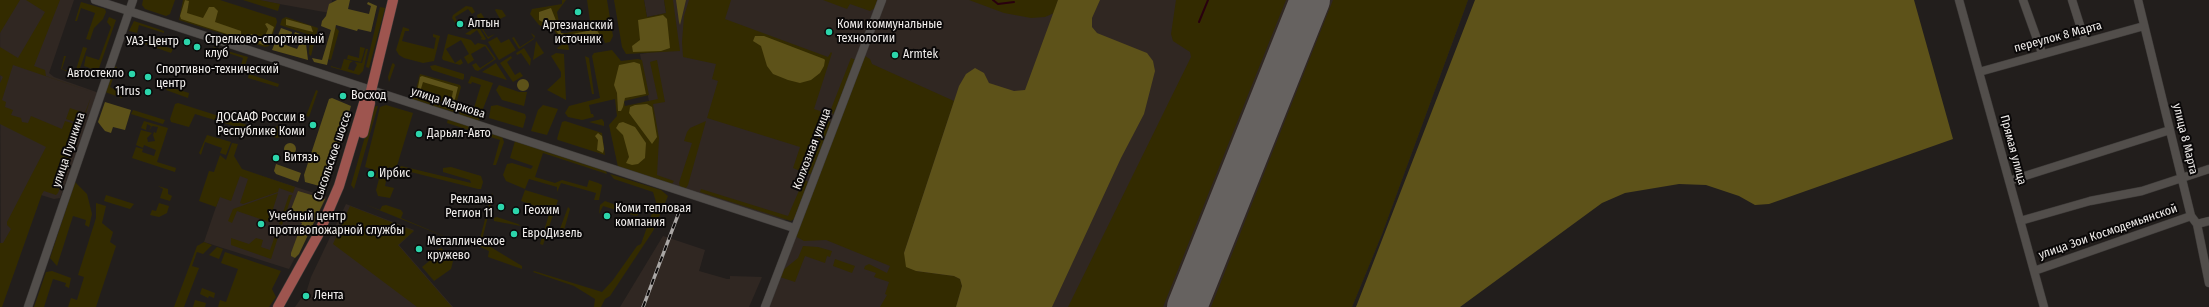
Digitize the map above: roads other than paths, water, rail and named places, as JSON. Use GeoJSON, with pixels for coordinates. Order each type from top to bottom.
{"type":"FeatureCollection","features":[{"type":"Feature","properties":{"kind":"main road","name":"Сысольское шоссе"},"geometry":{"type":"LineString","coordinates":[[286,307],[306,273],[341,199],[371,105],[370,95],[393,0]]}},
{"type":"Feature","properties":{"kind":"main road","name":"Сысольское шоссе"},"geometry":{"type":"LineString","coordinates":[[278,307],[304,263],[335,197],[364,103],[370,95]]}},
{"type":"Feature","properties":{"kind":"street","name":"улица Маркова"},"geometry":{"type":"LineString","coordinates":[[95,0],[370,95],[794,228]]}},
{"type":"Feature","properties":{"kind":"street","name":"улица Пушкина"},"geometry":{"type":"LineString","coordinates":[[28,307],[133,0]]}},
{"type":"Feature","properties":{"kind":"street","name":"Колхозная улица"},"geometry":{"type":"LineString","coordinates":[[765,307],[882,0]]}},
{"type":"Feature","properties":{"kind":"street","name":"Прямая улица"},"geometry":{"type":"LineString","coordinates":[[1959,0],[2044,307]]}},
{"type":"Feature","properties":{"kind":"street"},"geometry":{"type":"LineString","coordinates":[[2023,0],[2042,53]]}},
{"type":"Feature","properties":{"kind":"street"},"geometry":{"type":"LineString","coordinates":[[2072,0],[2085,41]]}},
{"type":"Feature","properties":{"kind":"street","name":"улица 8 Марта"},"geometry":{"type":"LineString","coordinates":[[2138,0],[2191,216],[2197,224],[2209,284]]}},
{"type":"Feature","properties":{"kind":"street","name":"переулок 8 Марта"},"geometry":{"type":"LineString","coordinates":[[1979,72],[2085,41],[2144,26]]}},
{"type":"Feature","properties":{"kind":"street"},"geometry":{"type":"LineString","coordinates":[[2009,181],[2170,130]]}},
{"type":"Feature","properties":{"kind":"street"},"geometry":{"type":"LineString","coordinates":[[2020,221],[2090,201],[2142,191],[2209,170]]}},
{"type":"Feature","properties":{"kind":"street","name":"улица Зои Космодемьянской"},"geometry":{"type":"LineString","coordinates":[[2034,271],[2191,216]]}},
{"type":"Feature","properties":{"kind":"street"},"geometry":{"type":"LineString","coordinates":[[2197,224],[2209,221]]}},
{"type":"Feature","properties":{"kind":"waterway"},"geometry":{"type":"LineString","coordinates":[[993,0],[998,4],[1014,2]]}},
{"type":"Feature","properties":{"kind":"waterway"},"geometry":{"type":"LineString","coordinates":[[1199,22],[1208,0]]}},
{"type":"Feature","properties":{"kind":"railway"},"geometry":{"type":"LineString","coordinates":[[643,307],[681,207]]}},
{"type":"Feature","properties":{"kind":"place","name":"Артезианский источник"},"geometry":{"type":"Point","coordinates":[578,12]}},
{"type":"Feature","properties":{"kind":"place","name":"Алтын"},"geometry":{"type":"Point","coordinates":[460,24]}},
{"type":"Feature","properties":{"kind":"place","name":"Коми коммунальные технологии"},"geometry":{"type":"Point","coordinates":[829,32]}},
{"type":"Feature","properties":{"kind":"place","name":"УАЗ-Центр"},"geometry":{"type":"Point","coordinates":[187,42]}},
{"type":"Feature","properties":{"kind":"place","name":"Стрелково-спортивный клуб"},"geometry":{"type":"Point","coordinates":[197,47]}},
{"type":"Feature","properties":{"kind":"place","name":"Armtek"},"geometry":{"type":"Point","coordinates":[895,55]}},
{"type":"Feature","properties":{"kind":"place","name":"Автостекло"},"geometry":{"type":"Point","coordinates":[132,74]}},
{"type":"Feature","properties":{"kind":"place","name":"Спортивно-технический центр"},"geometry":{"type":"Point","coordinates":[148,77]}},
{"type":"Feature","properties":{"kind":"place","name":"11rus"},"geometry":{"type":"Point","coordinates":[148,92]}},
{"type":"Feature","properties":{"kind":"place","name":"Восход"},"geometry":{"type":"Point","coordinates":[343,96]}},
{"type":"Feature","properties":{"kind":"place","name":"ДОСААФ России в Республике Коми"},"geometry":{"type":"Point","coordinates":[313,125]}},
{"type":"Feature","properties":{"kind":"place","name":"Дарьял-Авто"},"geometry":{"type":"Point","coordinates":[419,134]}},
{"type":"Feature","properties":{"kind":"place","name":"Витязь"},"geometry":{"type":"Point","coordinates":[276,158]}},
{"type":"Feature","properties":{"kind":"place","name":"Ирбис"},"geometry":{"type":"Point","coordinates":[371,174]}},
{"type":"Feature","properties":{"kind":"place","name":"Реклама Регион 11"},"geometry":{"type":"Point","coordinates":[501,207]}},
{"type":"Feature","properties":{"kind":"place","name":"Геохим"},"geometry":{"type":"Point","coordinates":[516,211]}},
{"type":"Feature","properties":{"kind":"place","name":"Коми тепловая компания"},"geometry":{"type":"Point","coordinates":[607,216]}},
{"type":"Feature","properties":{"kind":"place","name":"Учебный центр противопожарной службы"},"geometry":{"type":"Point","coordinates":[261,224]}},
{"type":"Feature","properties":{"kind":"place","name":"ЕвроДизель"},"geometry":{"type":"Point","coordinates":[514,234]}},
{"type":"Feature","properties":{"kind":"place","name":"Металлическое кружево"},"geometry":{"type":"Point","coordinates":[419,249]}},
{"type":"Feature","properties":{"kind":"place","name":"Лента"},"geometry":{"type":"Point","coordinates":[306,296]}}]}
